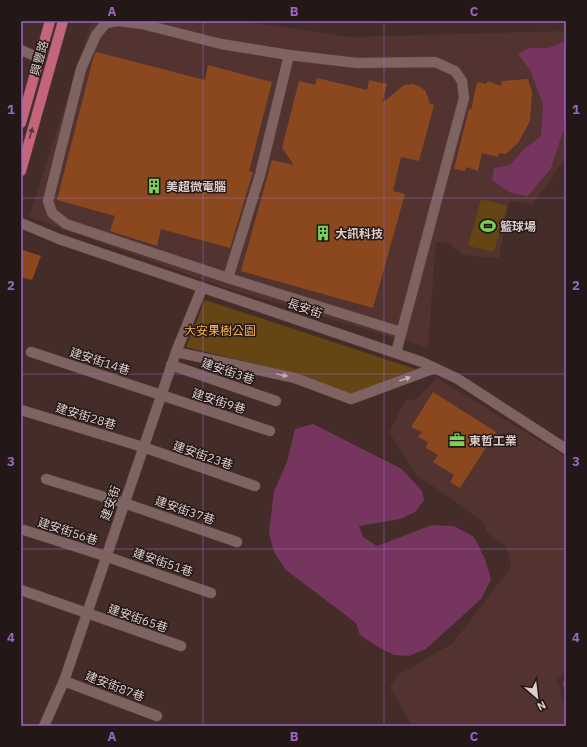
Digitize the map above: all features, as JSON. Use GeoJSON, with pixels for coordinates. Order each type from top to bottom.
{"type":"FeatureCollection","features":[{"type":"Feature","properties":{"kind":"main road","name":"興豐路"},"geometry":{"type":"LineString","coordinates":[[21,123],[50,21]]}},
{"type":"Feature","properties":{"kind":"main road","name":"興豐路"},"geometry":{"type":"LineString","coordinates":[[21,171],[63,21]]}},
{"type":"Feature","properties":{"kind":"street"},"geometry":{"type":"LineString","coordinates":[[396,353],[464,98],[462,82],[455,72],[435,62],[357,63],[290,55],[221,44],[142,24],[119,21],[106,23],[96,35],[81,69],[48,201],[52,213],[66,224],[228,278],[401,332]]}},
{"type":"Feature","properties":{"kind":"street"},"geometry":{"type":"LineString","coordinates":[[21,50],[39,58]]}},
{"type":"Feature","properties":{"kind":"street"},"geometry":{"type":"LineString","coordinates":[[228,278],[260,175],[290,55]]}},
{"type":"Feature","properties":{"kind":"street","name":"長安街"},"geometry":{"type":"LineString","coordinates":[[21,223],[59,239],[396,353],[435,368],[458,379],[566,449]]}},
{"type":"Feature","properties":{"kind":"street","name":"建安街"},"geometry":{"type":"LineString","coordinates":[[44,726],[64,681],[171,366],[202,288]]}},
{"type":"Feature","properties":{"kind":"street","name":"建安街14巷"},"geometry":{"type":"LineString","coordinates":[[31,352],[161,395]]}},
{"type":"Feature","properties":{"kind":"street"},"geometry":{"type":"LineString","coordinates":[[176,352],[295,378],[351,399],[435,368]]}},
{"type":"Feature","properties":{"kind":"street","name":"建安街3巷"},"geometry":{"type":"LineString","coordinates":[[171,366],[276,401]]}},
{"type":"Feature","properties":{"kind":"street","name":"建安街9巷"},"geometry":{"type":"LineString","coordinates":[[161,395],[270,431]]}},
{"type":"Feature","properties":{"kind":"street","name":"建安街28巷"},"geometry":{"type":"LineString","coordinates":[[21,410],[143,447]]}},
{"type":"Feature","properties":{"kind":"street","name":"建安街23巷"},"geometry":{"type":"LineString","coordinates":[[143,447],[255,486]]}},
{"type":"Feature","properties":{"kind":"street","name":"建安街37巷"},"geometry":{"type":"LineString","coordinates":[[46,479],[124,503],[237,542]]}},
{"type":"Feature","properties":{"kind":"street","name":"建安街56巷"},"geometry":{"type":"LineString","coordinates":[[24,530],[106,556]]}},
{"type":"Feature","properties":{"kind":"street","name":"建安街51巷"},"geometry":{"type":"LineString","coordinates":[[106,556],[211,593]]}},
{"type":"Feature","properties":{"kind":"street","name":"建安街65巷"},"geometry":{"type":"LineString","coordinates":[[21,590],[180,646]]}},
{"type":"Feature","properties":{"kind":"street","name":"建安街87巷"},"geometry":{"type":"LineString","coordinates":[[64,681],[157,716]]}},
{"type":"Feature","properties":{"kind":"shaded area"},"geometry":{"type":"Polygon","coordinates":[[[92,21],[242,21],[351,37],[566,31],[566,154],[563,161],[533,204],[509,201],[499,258],[462,255],[449,243],[436,242],[428,348],[223,287],[29,217],[92,21]]]}},
{"type":"Feature","properties":{"kind":"shaded area"},"geometry":{"type":"Polygon","coordinates":[[[563,42],[566,47],[566,122],[551,168],[528,196],[511,193],[492,180],[494,168],[510,165],[524,149],[541,136],[543,104],[530,70],[518,54],[529,48],[548,48],[563,42]]]}},
{"type":"Feature","properties":{"kind":"shaded area"},"geometry":{"type":"Polygon","coordinates":[[[437,378],[566,457],[566,672],[557,680],[566,711],[566,726],[412,726],[390,687],[398,675],[453,643],[511,567],[506,546],[486,532],[486,525],[449,497],[416,475],[389,432],[406,400],[415,400],[437,378]]]}},
{"type":"Feature","properties":{"kind":"shaded area"},"geometry":{"type":"Polygon","coordinates":[[[313,424],[402,469],[422,491],[424,500],[415,512],[400,519],[359,526],[363,537],[377,546],[432,525],[454,526],[474,537],[485,559],[491,579],[481,599],[426,649],[409,656],[394,655],[378,647],[360,635],[356,623],[286,570],[274,552],[269,533],[274,491],[287,462],[295,429],[313,424]]]}},
{"type":"Feature","properties":{"kind":"green space","name":"籃球場"},"geometry":{"type":"Polygon","coordinates":[[[481,199],[507,206],[494,252],[468,246],[481,199]]]}},
{"type":"Feature","properties":{"kind":"green space","name":"大安果樹公園"},"geometry":{"type":"Polygon","coordinates":[[[205,300],[421,371],[354,396],[295,374],[186,347],[205,300]]]}},
{"type":"Feature","properties":{"kind":"building"},"geometry":{"type":"Polygon","coordinates":[[[96,52],[205,80],[208,65],[272,82],[249,171],[253,172],[230,248],[161,229],[157,246],[110,231],[115,216],[57,200],[96,52]]]}},
{"type":"Feature","properties":{"kind":"building"},"geometry":{"type":"Polygon","coordinates":[[[317,78],[367,90],[369,80],[387,84],[382,103],[404,85],[413,84],[425,90],[429,103],[434,105],[419,161],[401,157],[393,191],[405,194],[373,308],[241,271],[272,160],[294,165],[282,148],[299,81],[315,85],[317,78]]]}},
{"type":"Feature","properties":{"kind":"building"},"geometry":{"type":"Polygon","coordinates":[[[528,79],[532,92],[530,121],[518,143],[506,154],[499,153],[498,157],[482,153],[478,171],[466,167],[465,171],[454,169],[469,109],[471,110],[477,82],[486,84],[488,81],[501,86],[502,81],[528,79]]]}},
{"type":"Feature","properties":{"kind":"building"},"geometry":{"type":"Polygon","coordinates":[[[23,250],[41,256],[32,280],[21,277],[21,255],[23,250]]]}},
{"type":"Feature","properties":{"kind":"building","name":"東哲工業"},"geometry":{"type":"Polygon","coordinates":[[[433,392],[496,432],[460,488],[450,482],[454,475],[433,462],[438,455],[426,448],[428,442],[418,437],[422,432],[411,427],[433,392]]]}},
{"type":"Feature","properties":{"kind":"waterway"},"geometry":{"type":"LineString","coordinates":[[566,682],[564,683],[566,688]]}},
{"type":"Feature","properties":{"kind":"place","name":"美超微電腦"},"geometry":{"type":"Point","coordinates":[154,186]}},
{"type":"Feature","properties":{"kind":"place","name":"籃球場"},"geometry":{"type":"Point","coordinates":[488,226]}},
{"type":"Feature","properties":{"kind":"place","name":"大訊科技"},"geometry":{"type":"Point","coordinates":[323,233]}},
{"type":"Feature","properties":{"kind":"place","name":"東哲工業"},"geometry":{"type":"Point","coordinates":[457,440]}}]}
